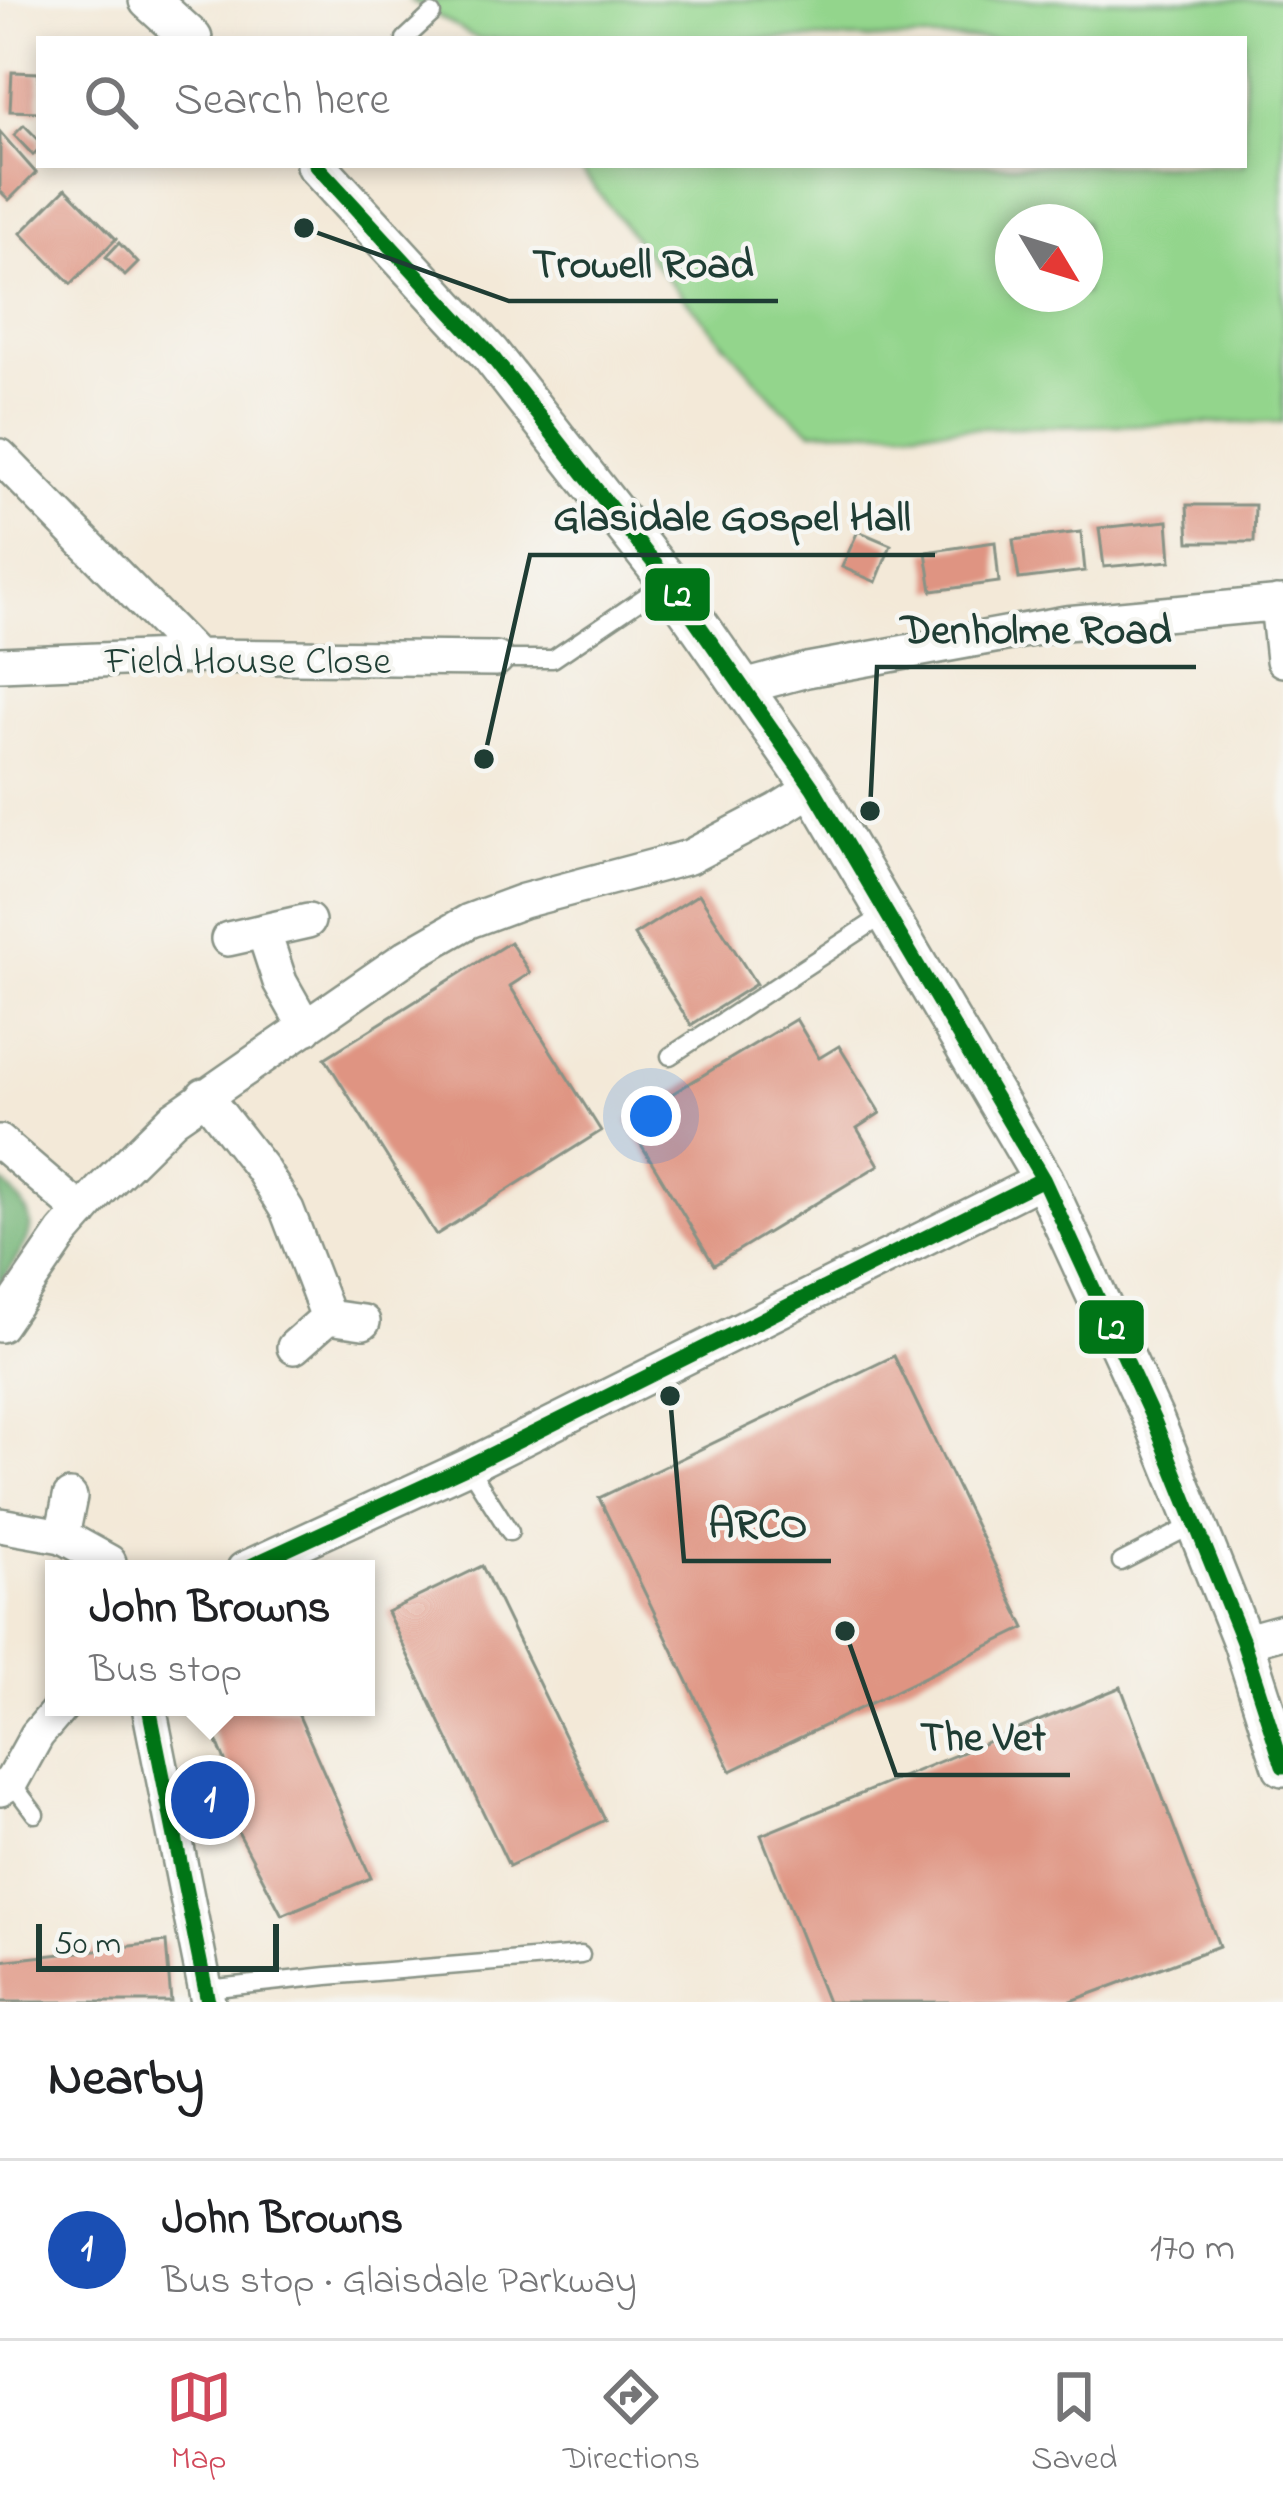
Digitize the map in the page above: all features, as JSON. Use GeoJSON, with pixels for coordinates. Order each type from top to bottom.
{"type":"FeatureCollection","features":[{"type":"Feature","properties":{"kind":"street"},"geometry":{"type":"LineString","coordinates":[[149,0],[189,36]]}},
{"type":"Feature","properties":{"kind":"street"},"geometry":{"type":"LineString","coordinates":[[319,168],[490,354],[668,581],[813,788],[1043,1179],[1155,1423],[1243,1642],[1283,1766]]}},
{"type":"Feature","properties":{"kind":"street"},"geometry":{"type":"LineString","coordinates":[[0,456],[196,656]]}},
{"type":"Feature","properties":{"kind":"street"},"geometry":{"type":"LineString","coordinates":[[744,686],[807,670],[1066,623],[1280,603],[1283,661]]}},
{"type":"Feature","properties":{"kind":"street","name":"Field House Close"},"geometry":{"type":"LineString","coordinates":[[0,664],[196,656],[496,659]]}},
{"type":"Feature","properties":{"kind":"street"},"geometry":{"type":"LineString","coordinates":[[0,1324],[63,1233],[173,1119],[408,956],[469,921],[524,901],[689,857],[813,788]]}},
{"type":"Feature","properties":{"kind":"street"},"geometry":{"type":"LineString","coordinates":[[227,939],[308,921]]}},
{"type":"Feature","properties":{"kind":"street"},"geometry":{"type":"LineString","coordinates":[[264,932],[280,982],[306,1028]]}},
{"type":"Feature","properties":{"kind":"street"},"geometry":{"type":"LineString","coordinates":[[204,1095],[262,1168],[287,1210],[328,1317]]}},
{"type":"Feature","properties":{"kind":"street"},"geometry":{"type":"LineString","coordinates":[[0,1142],[82,1212]]}},
{"type":"Feature","properties":{"kind":"street"},"geometry":{"type":"LineString","coordinates":[[264,1560],[468,1466],[1043,1179]]}},
{"type":"Feature","properties":{"kind":"street"},"geometry":{"type":"LineString","coordinates":[[328,1317],[364,1322]]}},
{"type":"Feature","properties":{"kind":"street"},"geometry":{"type":"LineString","coordinates":[[295,1347],[328,1317]]}},
{"type":"Feature","properties":{"kind":"street"},"geometry":{"type":"LineString","coordinates":[[62,1536],[70,1498]]}},
{"type":"Feature","properties":{"kind":"street"},"geometry":{"type":"LineString","coordinates":[[0,1525],[62,1536],[105,1560]]}},
{"type":"Feature","properties":{"kind":"street"},"geometry":{"type":"LineString","coordinates":[[1243,1642],[1283,1630]]}},
{"type":"Feature","properties":{"kind":"street"},"geometry":{"type":"LineString","coordinates":[[6,1786],[54,1716]]}},
{"type":"Feature","properties":{"kind":"street"},"geometry":{"type":"LineString","coordinates":[[151,1716],[207,1996]]}},
{"type":"Feature","properties":{"kind":"lane"},"geometry":{"type":"LineString","coordinates":[[408,36],[432,14]]}},
{"type":"Feature","properties":{"kind":"lane"},"geometry":{"type":"LineString","coordinates":[[496,659],[553,659],[668,581]]}},
{"type":"Feature","properties":{"kind":"lane"},"geometry":{"type":"LineString","coordinates":[[670,1056],[888,913]]}},
{"type":"Feature","properties":{"kind":"lane"},"geometry":{"type":"LineString","coordinates":[[468,1466],[511,1532]]}},
{"type":"Feature","properties":{"kind":"lane"},"geometry":{"type":"LineString","coordinates":[[1120,1562],[1196,1524]]}},
{"type":"Feature","properties":{"kind":"lane"},"geometry":{"type":"LineString","coordinates":[[6,1786],[35,1814]]}},
{"type":"Feature","properties":{"kind":"lane"},"geometry":{"type":"LineString","coordinates":[[207,1996],[580,1955]]}},
{"type":"Feature","properties":{"kind":"green space"},"geometry":{"type":"Polygon","coordinates":[[[410,0],[1283,0],[1283,422],[812,431],[781,407],[657,267],[579,168],[1247,168],[1247,36],[473,36],[410,0]]]}},
{"type":"Feature","properties":{"kind":"green space"},"geometry":{"type":"Polygon","coordinates":[[[0,1180],[25,1209],[30,1232],[0,1286],[0,1180]]]}},
{"type":"Feature","properties":{"kind":"building"},"geometry":{"type":"Polygon","coordinates":[[[12,72],[36,73],[36,112],[10,111],[12,72]]]}},
{"type":"Feature","properties":{"kind":"building"},"geometry":{"type":"Polygon","coordinates":[[[24,125],[36,137],[36,152],[33,155],[14,135],[24,125]]]}},
{"type":"Feature","properties":{"kind":"building"},"geometry":{"type":"Polygon","coordinates":[[[0,132],[36,173],[9,200],[0,191],[0,132]]]}},
{"type":"Feature","properties":{"kind":"building"},"geometry":{"type":"Polygon","coordinates":[[[66,188],[116,239],[71,284],[21,233],[66,188]]]}},
{"type":"Feature","properties":{"kind":"building"},"geometry":{"type":"Polygon","coordinates":[[[119,243],[138,263],[125,276],[106,257],[119,243]]]}},
{"type":"Feature","properties":{"kind":"building"},"geometry":{"type":"Polygon","coordinates":[[[1187,505],[1255,505],[1254,542],[1189,542],[1187,505]]]}},
{"type":"Feature","properties":{"kind":"building"},"geometry":{"type":"Polygon","coordinates":[[[1168,521],[1171,561],[1104,567],[1099,528],[1168,521]]]}},
{"type":"Feature","properties":{"kind":"building"},"geometry":{"type":"Polygon","coordinates":[[[858,531],[891,545],[876,582],[842,567],[858,531]]]}},
{"type":"Feature","properties":{"kind":"building"},"geometry":{"type":"Polygon","coordinates":[[[1081,532],[1085,571],[1019,579],[1013,540],[1081,532]]]}},
{"type":"Feature","properties":{"kind":"building"},"geometry":{"type":"Polygon","coordinates":[[[995,542],[999,582],[932,591],[926,552],[995,542]]]}},
{"type":"Feature","properties":{"kind":"building"},"geometry":{"type":"Polygon","coordinates":[[[699,894],[756,984],[691,1025],[634,935],[699,894]]]}},
{"type":"Feature","properties":{"kind":"building"},"geometry":{"type":"Polygon","coordinates":[[[510,942],[530,973],[510,986],[601,1131],[436,1235],[325,1058],[510,942]]]}},
{"type":"Feature","properties":{"kind":"building"},"geometry":{"type":"Polygon","coordinates":[[[796,1019],[819,1058],[839,1046],[880,1113],[857,1128],[879,1165],[714,1265],[627,1121],[796,1019]]]}},
{"type":"Feature","properties":{"kind":"building"},"geometry":{"type":"Polygon","coordinates":[[[894,1356],[1025,1628],[731,1771],[599,1498],[894,1356]]]}},
{"type":"Feature","properties":{"kind":"building"},"geometry":{"type":"Polygon","coordinates":[[[482,1566],[605,1820],[509,1866],[387,1612],[482,1566]]]}},
{"type":"Feature","properties":{"kind":"building"},"geometry":{"type":"Polygon","coordinates":[[[1121,1687],[1219,1946],[1069,2002],[827,2002],[761,1835],[1121,1687]]]}},
{"type":"Feature","properties":{"kind":"building"},"geometry":{"type":"Polygon","coordinates":[[[206,1716],[299,1716],[371,1878],[282,1915],[215,1788],[234,1782],[206,1716]]]}},
{"type":"Feature","properties":{"kind":"building"},"geometry":{"type":"Polygon","coordinates":[[[166,1942],[171,2002],[0,2002],[0,1961],[166,1942]]]}},
{"type":"Feature","properties":{"kind":"transit line","name":"L2"},"geometry":{"type":"LineString","coordinates":[[319,168],[490,354],[668,581],[813,788],[1043,1179],[1155,1423],[1243,1642],[1283,1766]]}},
{"type":"Feature","properties":{"kind":"transit line","name":"L2"},"geometry":{"type":"LineString","coordinates":[[264,1560],[468,1466],[1043,1179]]}},
{"type":"Feature","properties":{"kind":"transit line","name":"L2"},"geometry":{"type":"LineString","coordinates":[[151,1716],[208,2002]]}},
{"type":"Feature","properties":{"kind":"place","name":"Trowell Road"},"geometry":{"type":"Point","coordinates":[304,228]}},
{"type":"Feature","properties":{"kind":"place","name":"Glasidale Gospel Hall"},"geometry":{"type":"Point","coordinates":[484,759]}},
{"type":"Feature","properties":{"kind":"place","name":"Denholme Road"},"geometry":{"type":"Point","coordinates":[870,811]}},
{"type":"Feature","properties":{"kind":"place","name":"ARCO"},"geometry":{"type":"Point","coordinates":[670,1396]}},
{"type":"Feature","properties":{"kind":"place","name":"The Vet"},"geometry":{"type":"Point","coordinates":[845,1631]}},
{"type":"Feature","properties":{"kind":"place","name":"John Browns"},"geometry":{"type":"Point","coordinates":[210,1800]}}]}
